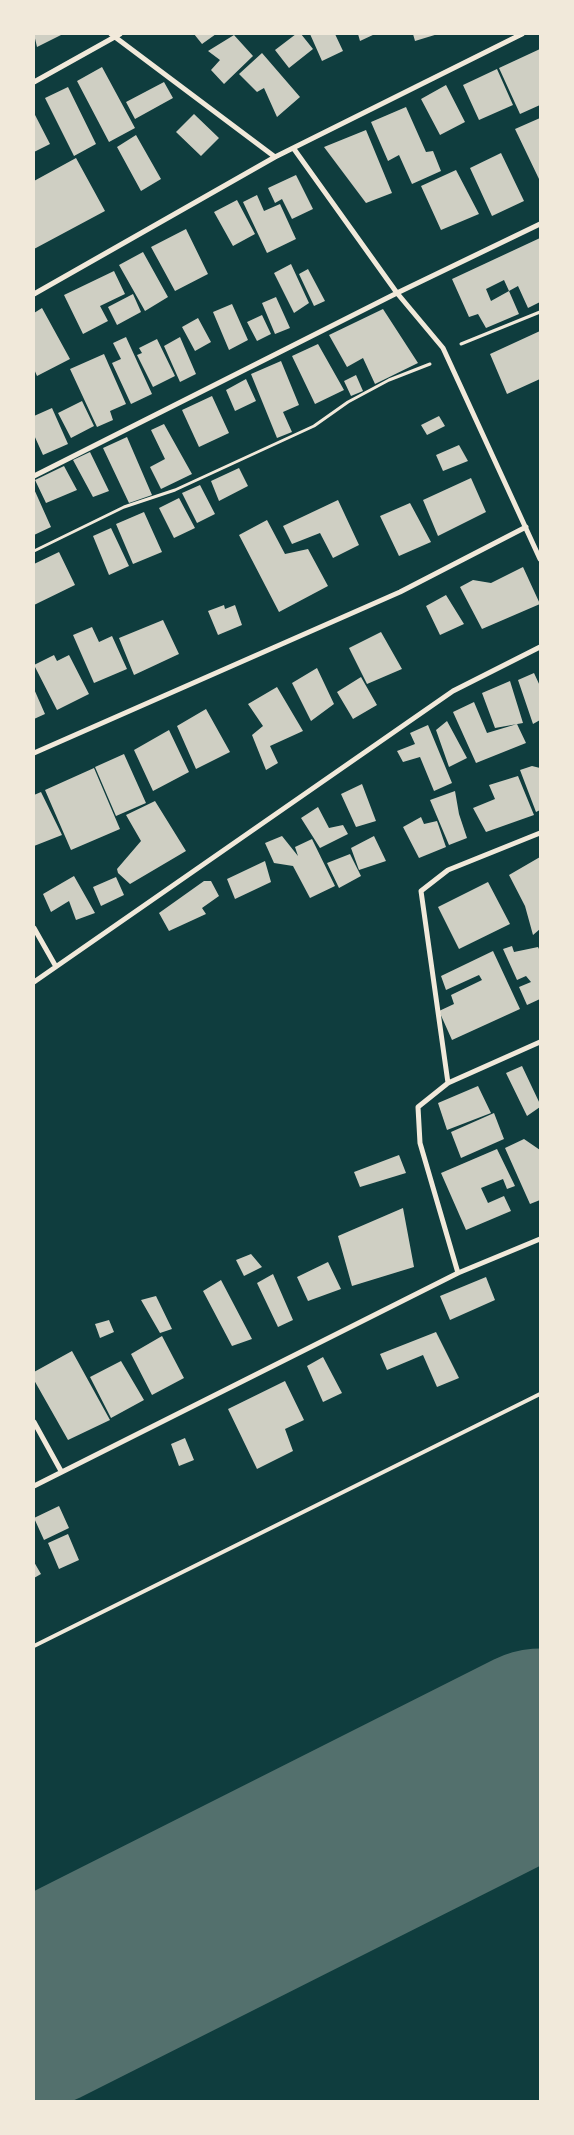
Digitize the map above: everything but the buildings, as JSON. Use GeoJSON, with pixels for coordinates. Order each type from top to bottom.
{"type":"FeatureCollection","features":[{"type":"Feature","properties":{"kind":"street"},"geometry":{"type":"LineString","coordinates":[[34,82],[112,36],[120,34]]}},
{"type":"Feature","properties":{"kind":"street"},"geometry":{"type":"LineString","coordinates":[[34,294],[275,157],[522,34]]}},
{"type":"Feature","properties":{"kind":"street"},"geometry":{"type":"LineString","coordinates":[[112,36],[275,157]]}},
{"type":"Feature","properties":{"kind":"street"},"geometry":{"type":"LineString","coordinates":[[294,149],[397,293],[443,348],[540,559]]}},
{"type":"Feature","properties":{"kind":"street"},"geometry":{"type":"LineString","coordinates":[[34,476],[397,293],[540,224]]}},
{"type":"Feature","properties":{"kind":"street"},"geometry":{"type":"LineString","coordinates":[[34,753],[400,592],[526,527]]}},
{"type":"Feature","properties":{"kind":"street"},"geometry":{"type":"LineString","coordinates":[[34,982],[55,965],[454,691],[540,647]]}},
{"type":"Feature","properties":{"kind":"street"},"geometry":{"type":"LineString","coordinates":[[448,1082],[421,891],[448,870],[540,833]]}},
{"type":"Feature","properties":{"kind":"street"},"geometry":{"type":"LineString","coordinates":[[34,928],[55,965]]}},
{"type":"Feature","properties":{"kind":"street"},"geometry":{"type":"LineString","coordinates":[[458,1273],[420,1143],[418,1107],[448,1082],[540,1042]]}},
{"type":"Feature","properties":{"kind":"street"},"geometry":{"type":"LineString","coordinates":[[34,1486],[458,1273],[540,1239]]}},
{"type":"Feature","properties":{"kind":"street"},"geometry":{"type":"LineString","coordinates":[[34,1422],[61,1471]]}},
{"type":"Feature","properties":{"kind":"lane"},"geometry":{"type":"LineString","coordinates":[[34,1646],[540,1394]]}},
{"type":"Feature","properties":{"kind":"path"},"geometry":{"type":"LineString","coordinates":[[443,348],[470,342],[540,312]]}},
{"type":"Feature","properties":{"kind":"path"},"geometry":{"type":"LineString","coordinates":[[34,552],[124,506],[175,490],[314,426],[348,402],[389,380],[448,358]]}},
{"type":"Feature","properties":{"kind":"runway"},"geometry":{"type":"LineString","coordinates":[[34,2006],[540,1751]]}}]}
